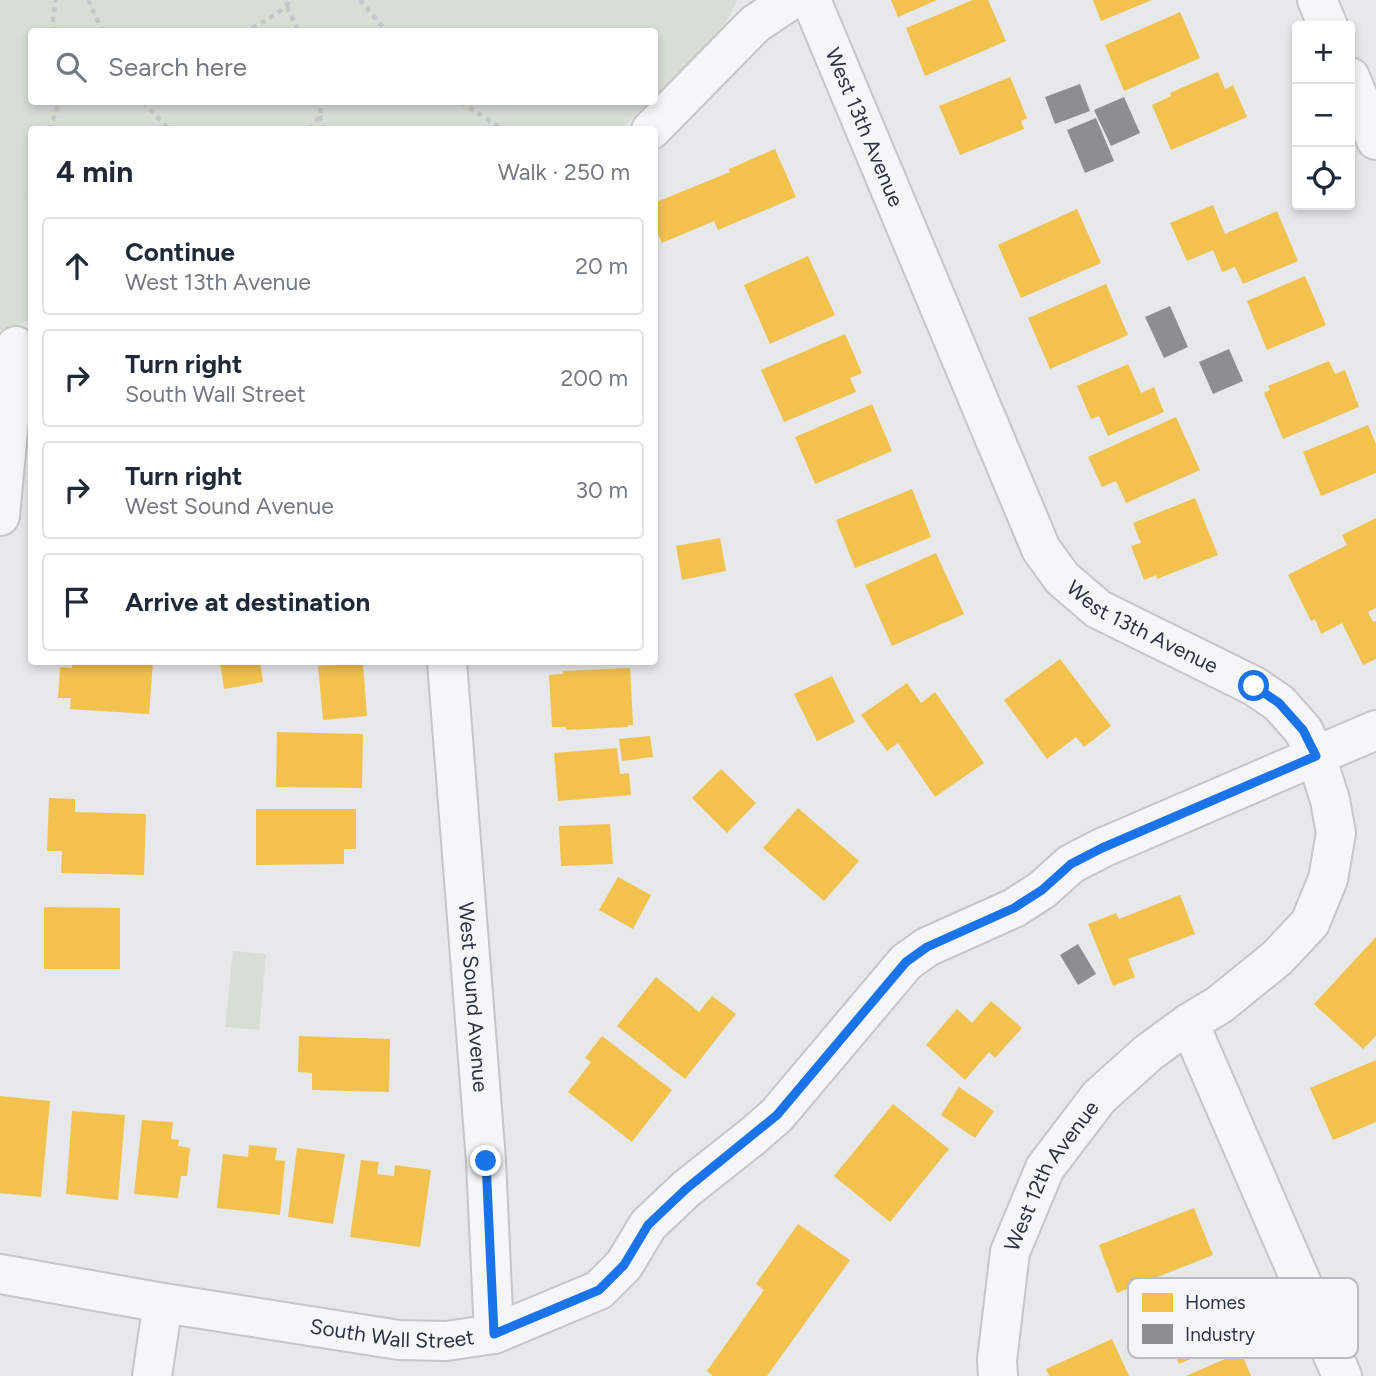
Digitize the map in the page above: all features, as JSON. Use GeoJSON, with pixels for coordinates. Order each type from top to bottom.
{"type":"FeatureCollection","features":[{"type":"Feature","properties":{"kind":"street"},"geometry":{"type":"LineString","coordinates":[[655,126],[755,24],[791,0]]}},
{"type":"Feature","properties":{"kind":"street","name":"West 13th Avenue"},"geometry":{"type":"LineString","coordinates":[[811,0],[1041,549],[1062,578],[1098,609],[1254,686],[1279,703],[1303,730],[1316,756],[1330,800],[1336,833],[1328,879],[1310,922],[1278,958],[1219,1005],[1189,1023]]}},
{"type":"Feature","properties":{"kind":"street"},"geometry":{"type":"LineString","coordinates":[[1317,0],[1326,21]]}},
{"type":"Feature","properties":{"kind":"street"},"geometry":{"type":"LineString","coordinates":[[1353,84],[1376,139]]}},
{"type":"Feature","properties":{"kind":"street"},"geometry":{"type":"LineString","coordinates":[[0,516],[16,346]]}},
{"type":"Feature","properties":{"kind":"street","name":"West Sound Avenue"},"geometry":{"type":"LineString","coordinates":[[447,665],[486,1161],[494,1334]]}},
{"type":"Feature","properties":{"kind":"street","name":"South Wall Street"},"geometry":{"type":"LineString","coordinates":[[0,1275],[399,1340],[446,1341],[494,1334],[599,1290],[624,1265],[648,1225],[686,1189],[777,1115],[906,962],[927,947],[1014,908],[1042,890],[1071,864],[1102,848],[1376,730]]}},
{"type":"Feature","properties":{"kind":"street"},"geometry":{"type":"LineString","coordinates":[[1189,1023],[1300,1278]]}},
{"type":"Feature","properties":{"kind":"street","name":"West 12th Avenue"},"geometry":{"type":"LineString","coordinates":[[998,1376],[997,1360],[1010,1252],[1045,1168],[1099,1097],[1147,1053],[1189,1023]]}},
{"type":"Feature","properties":{"kind":"street"},"geometry":{"type":"LineString","coordinates":[[152,1376],[163,1303]]}},
{"type":"Feature","properties":{"kind":"street"},"geometry":{"type":"LineString","coordinates":[[1334,1358],[1342,1376]]}},
{"type":"Feature","properties":{"kind":"path"},"geometry":{"type":"LineString","coordinates":[[54,28],[56,0]]}},
{"type":"Feature","properties":{"kind":"path"},"geometry":{"type":"LineString","coordinates":[[88,0],[101,28]]}},
{"type":"Feature","properties":{"kind":"path"},"geometry":{"type":"LineString","coordinates":[[251,28],[287,7],[290,0]]}},
{"type":"Feature","properties":{"kind":"path"},"geometry":{"type":"LineString","coordinates":[[360,0],[384,28]]}},
{"type":"Feature","properties":{"kind":"path"},"geometry":{"type":"LineString","coordinates":[[287,7],[297,28]]}},
{"type":"Feature","properties":{"kind":"path"},"geometry":{"type":"LineString","coordinates":[[51,126],[58,105]]}},
{"type":"Feature","properties":{"kind":"path"},"geometry":{"type":"LineString","coordinates":[[146,105],[166,126]]}},
{"type":"Feature","properties":{"kind":"path"},"geometry":{"type":"LineString","coordinates":[[321,105],[323,126]]}},
{"type":"Feature","properties":{"kind":"path"},"geometry":{"type":"LineString","coordinates":[[466,105],[498,126]]}},
{"type":"Feature","properties":{"kind":"path"},"geometry":{"type":"LineString","coordinates":[[313,126],[320,115]]}},
{"type":"Feature","properties":{"kind":"shaded area"},"geometry":{"type":"Polygon","coordinates":[[[0,0],[738,0],[721,31],[658,93],[658,28],[28,28],[28,105],[646,105],[624,126],[28,126],[28,321],[0,330],[0,0]]]}},
{"type":"Feature","properties":{"kind":"shaded area"},"geometry":{"type":"Polygon","coordinates":[[[233,951],[266,954],[259,1030],[225,1027],[233,951]]]}},
{"type":"Feature","properties":{"kind":"building: Homes"},"geometry":{"type":"Polygon","coordinates":[[[891,0],[937,0],[898,17],[891,0]]]}},
{"type":"Feature","properties":{"kind":"building: Homes"},"geometry":{"type":"Polygon","coordinates":[[[973,0],[988,0],[1006,41],[925,76],[906,28],[973,0]]]}},
{"type":"Feature","properties":{"kind":"building: Homes"},"geometry":{"type":"Polygon","coordinates":[[[1093,0],[1152,0],[1101,21],[1093,0]]]}},
{"type":"Feature","properties":{"kind":"building: Homes"},"geometry":{"type":"Polygon","coordinates":[[[1180,12],[1200,58],[1124,91],[1105,45],[1180,12]]]}},
{"type":"Feature","properties":{"kind":"building: Homes"},"geometry":{"type":"Polygon","coordinates":[[[1218,72],[1225,89],[1233,85],[1247,117],[1171,150],[1152,105],[1171,96],[1170,93],[1218,72]]]}},
{"type":"Feature","properties":{"kind":"building: Homes"},"geometry":{"type":"Polygon","coordinates":[[[1010,77],[1027,118],[1021,121],[1024,129],[960,155],[939,106],[1010,77]]]}},
{"type":"Feature","properties":{"kind":"building: Homes"},"geometry":{"type":"Polygon","coordinates":[[[775,149],[796,197],[718,230],[714,221],[662,243],[658,234],[658,201],[730,172],[729,169],[775,149]]]}},
{"type":"Feature","properties":{"kind":"building: Homes"},"geometry":{"type":"Polygon","coordinates":[[[1213,205],[1225,234],[1277,211],[1298,261],[1243,284],[1235,267],[1222,272],[1213,250],[1187,261],[1170,223],[1213,205]]]}},
{"type":"Feature","properties":{"kind":"building: Homes"},"geometry":{"type":"Polygon","coordinates":[[[1077,209],[1101,263],[1021,298],[998,245],[1077,209]]]}},
{"type":"Feature","properties":{"kind":"building: Homes"},"geometry":{"type":"Polygon","coordinates":[[[808,256],[835,315],[770,344],[744,285],[808,256]]]}},
{"type":"Feature","properties":{"kind":"building: Homes"},"geometry":{"type":"Polygon","coordinates":[[[1305,276],[1326,325],[1267,350],[1247,301],[1305,276]]]}},
{"type":"Feature","properties":{"kind":"building: Homes"},"geometry":{"type":"Polygon","coordinates":[[[1106,284],[1128,335],[1050,369],[1028,318],[1106,284]]]}},
{"type":"Feature","properties":{"kind":"building: Homes"},"geometry":{"type":"Polygon","coordinates":[[[845,334],[862,373],[850,378],[856,392],[784,422],[761,370],[845,334]]]}},
{"type":"Feature","properties":{"kind":"building: Homes"},"geometry":{"type":"Polygon","coordinates":[[[1329,361],[1335,374],[1345,370],[1359,407],[1283,439],[1264,393],[1270,390],[1268,386],[1329,361]]]}},
{"type":"Feature","properties":{"kind":"building: Homes"},"geometry":{"type":"Polygon","coordinates":[[[1128,364],[1141,393],[1154,387],[1164,412],[1108,436],[1099,416],[1091,419],[1077,386],[1128,364]]]}},
{"type":"Feature","properties":{"kind":"building: Homes"},"geometry":{"type":"Polygon","coordinates":[[[872,404],[892,451],[815,484],[795,437],[872,404]]]}},
{"type":"Feature","properties":{"kind":"building: Homes"},"geometry":{"type":"Polygon","coordinates":[[[1176,417],[1200,470],[1126,503],[1116,481],[1102,487],[1088,457],[1176,417]]]}},
{"type":"Feature","properties":{"kind":"building: Homes"},"geometry":{"type":"Polygon","coordinates":[[[1368,425],[1376,444],[1376,473],[1321,496],[1303,452],[1368,425]]]}},
{"type":"Feature","properties":{"kind":"building: Homes"},"geometry":{"type":"Polygon","coordinates":[[[912,489],[931,537],[855,568],[836,520],[912,489]]]}},
{"type":"Feature","properties":{"kind":"building: Homes"},"geometry":{"type":"Polygon","coordinates":[[[1195,498],[1218,555],[1157,579],[1156,575],[1144,580],[1131,546],[1141,543],[1133,523],[1195,498]]]}},
{"type":"Feature","properties":{"kind":"building: Homes"},"geometry":{"type":"Polygon","coordinates":[[[1376,518],[1376,608],[1368,612],[1373,622],[1376,621],[1376,659],[1363,665],[1342,623],[1321,634],[1315,619],[1311,621],[1288,575],[1347,545],[1342,535],[1376,518]]]}},
{"type":"Feature","properties":{"kind":"building: Homes"},"geometry":{"type":"Polygon","coordinates":[[[720,538],[726,571],[682,580],[676,546],[720,538]]]}},
{"type":"Feature","properties":{"kind":"building: Homes"},"geometry":{"type":"Polygon","coordinates":[[[936,553],[964,614],[892,646],[865,585],[936,553]]]}},
{"type":"Feature","properties":{"kind":"building: Homes"},"geometry":{"type":"Polygon","coordinates":[[[1060,659],[1111,726],[1084,747],[1076,737],[1047,759],[1004,700],[1060,659]]]}},
{"type":"Feature","properties":{"kind":"building: Homes"},"geometry":{"type":"Polygon","coordinates":[[[72,665],[153,665],[149,714],[70,709],[71,698],[58,698],[60,667],[72,668],[72,665]]]}},
{"type":"Feature","properties":{"kind":"building: Homes"},"geometry":{"type":"Polygon","coordinates":[[[220,665],[260,665],[263,682],[224,689],[220,665]]]}},
{"type":"Feature","properties":{"kind":"building: Homes"},"geometry":{"type":"Polygon","coordinates":[[[363,665],[367,716],[323,720],[318,666],[363,665]]]}},
{"type":"Feature","properties":{"kind":"building: Homes"},"geometry":{"type":"Polygon","coordinates":[[[630,668],[633,725],[566,730],[566,727],[552,727],[549,675],[563,674],[562,671],[630,668]]]}},
{"type":"Feature","properties":{"kind":"building: Homes"},"geometry":{"type":"Polygon","coordinates":[[[832,676],[855,722],[817,741],[794,694],[832,676]]]}},
{"type":"Feature","properties":{"kind":"building: Homes"},"geometry":{"type":"Polygon","coordinates":[[[907,683],[921,703],[935,692],[984,763],[935,797],[898,743],[887,751],[861,715],[907,683]]]}},
{"type":"Feature","properties":{"kind":"building: Homes"},"geometry":{"type":"Polygon","coordinates":[[[277,732],[363,734],[362,788],[276,787],[277,732]]]}},
{"type":"Feature","properties":{"kind":"building: Homes"},"geometry":{"type":"Polygon","coordinates":[[[650,736],[653,757],[622,761],[619,739],[650,736]]]}},
{"type":"Feature","properties":{"kind":"building: Homes"},"geometry":{"type":"Polygon","coordinates":[[[617,748],[620,774],[629,773],[631,795],[558,801],[554,753],[617,748]]]}},
{"type":"Feature","properties":{"kind":"building: Homes"},"geometry":{"type":"Polygon","coordinates":[[[721,769],[756,803],[727,833],[692,798],[721,769]]]}},
{"type":"Feature","properties":{"kind":"building: Homes"},"geometry":{"type":"Polygon","coordinates":[[[49,798],[75,799],[75,812],[146,814],[144,875],[61,873],[62,851],[47,851],[49,798]]]}},
{"type":"Feature","properties":{"kind":"building: Homes"},"geometry":{"type":"Polygon","coordinates":[[[798,808],[859,861],[824,901],[763,848],[798,808]]]}},
{"type":"Feature","properties":{"kind":"building: Homes"},"geometry":{"type":"Polygon","coordinates":[[[256,809],[356,809],[356,849],[344,849],[344,864],[256,865],[256,809]]]}},
{"type":"Feature","properties":{"kind":"building: Homes"},"geometry":{"type":"Polygon","coordinates":[[[610,824],[613,864],[561,866],[559,826],[610,824]]]}},
{"type":"Feature","properties":{"kind":"building: Homes"},"geometry":{"type":"Polygon","coordinates":[[[618,877],[651,895],[633,929],[599,910],[618,877]]]}},
{"type":"Feature","properties":{"kind":"building: Homes"},"geometry":{"type":"Polygon","coordinates":[[[1180,895],[1195,934],[1128,959],[1135,977],[1113,986],[1088,924],[1116,913],[1119,919],[1180,895]]]}},
{"type":"Feature","properties":{"kind":"building: Homes"},"geometry":{"type":"Polygon","coordinates":[[[44,907],[120,908],[120,969],[44,969],[44,907]]]}},
{"type":"Feature","properties":{"kind":"building: Homes"},"geometry":{"type":"Polygon","coordinates":[[[1376,937],[1376,1036],[1363,1049],[1314,1004],[1376,937]]]}},
{"type":"Feature","properties":{"kind":"building: Homes"},"geometry":{"type":"Polygon","coordinates":[[[656,977],[699,1012],[712,996],[736,1014],[685,1079],[617,1026],[656,977]]]}},
{"type":"Feature","properties":{"kind":"building: Homes"},"geometry":{"type":"Polygon","coordinates":[[[991,1001],[1022,1028],[995,1058],[989,1052],[965,1080],[926,1045],[957,1009],[972,1023],[991,1001]]]}},
{"type":"Feature","properties":{"kind":"building: Homes"},"geometry":{"type":"Polygon","coordinates":[[[299,1036],[390,1039],[389,1092],[312,1090],[312,1073],[298,1072],[299,1036]]]}},
{"type":"Feature","properties":{"kind":"building: Homes"},"geometry":{"type":"Polygon","coordinates":[[[602,1036],[672,1090],[632,1142],[568,1092],[591,1062],[585,1058],[602,1036]]]}},
{"type":"Feature","properties":{"kind":"building: Homes"},"geometry":{"type":"Polygon","coordinates":[[[1376,1060],[1376,1122],[1333,1140],[1310,1088],[1376,1060]]]}},
{"type":"Feature","properties":{"kind":"building: Homes"},"geometry":{"type":"Polygon","coordinates":[[[959,1087],[994,1111],[975,1138],[941,1115],[959,1087]]]}},
{"type":"Feature","properties":{"kind":"building: Homes"},"geometry":{"type":"Polygon","coordinates":[[[0,1096],[50,1101],[41,1197],[0,1193],[0,1096]]]}},
{"type":"Feature","properties":{"kind":"building: Homes"},"geometry":{"type":"Polygon","coordinates":[[[893,1104],[949,1149],[890,1222],[834,1176],[893,1104]]]}},
{"type":"Feature","properties":{"kind":"building: Homes"},"geometry":{"type":"Polygon","coordinates":[[[72,1111],[125,1115],[118,1200],[66,1194],[72,1111]]]}},
{"type":"Feature","properties":{"kind":"building: Homes"},"geometry":{"type":"Polygon","coordinates":[[[142,1120],[173,1122],[171,1139],[179,1140],[178,1146],[190,1148],[187,1176],[181,1176],[178,1198],[134,1194],[142,1120]]]}},
{"type":"Feature","properties":{"kind":"building: Homes"},"geometry":{"type":"Polygon","coordinates":[[[249,1145],[277,1148],[275,1160],[285,1161],[280,1215],[217,1208],[223,1154],[248,1157],[249,1145]]]}},
{"type":"Feature","properties":{"kind":"building: Homes"},"geometry":{"type":"Polygon","coordinates":[[[297,1148],[345,1154],[333,1224],[288,1217],[297,1148]]]}},
{"type":"Feature","properties":{"kind":"building: Homes"},"geometry":{"type":"Polygon","coordinates":[[[361,1160],[379,1162],[377,1174],[394,1176],[395,1165],[431,1170],[420,1247],[350,1237],[361,1160]]]}},
{"type":"Feature","properties":{"kind":"building: Homes"},"geometry":{"type":"Polygon","coordinates":[[[1194,1208],[1213,1255],[1155,1278],[1128,1278],[1128,1289],[1117,1293],[1099,1245],[1194,1208]]]}},
{"type":"Feature","properties":{"kind":"building: Homes"},"geometry":{"type":"Polygon","coordinates":[[[798,1224],[850,1260],[767,1376],[713,1376],[707,1371],[764,1290],[756,1284],[798,1224]]]}},
{"type":"Feature","properties":{"kind":"building: Homes"},"geometry":{"type":"Polygon","coordinates":[[[1112,1339],[1129,1376],[1049,1376],[1046,1369],[1112,1339]]]}},
{"type":"Feature","properties":{"kind":"building: Homes"},"geometry":{"type":"Polygon","coordinates":[[[1176,1358],[1193,1358],[1179,1364],[1176,1358]]]}},
{"type":"Feature","properties":{"kind":"building: Homes"},"geometry":{"type":"Polygon","coordinates":[[[1227,1358],[1244,1358],[1251,1376],[1186,1376],[1227,1358]]]}},
{"type":"Feature","properties":{"kind":"building: Industry"},"geometry":{"type":"Polygon","coordinates":[[[1080,84],[1090,111],[1055,124],[1045,97],[1080,84]]]}},
{"type":"Feature","properties":{"kind":"building: Industry"},"geometry":{"type":"Polygon","coordinates":[[[1124,97],[1140,133],[1111,146],[1094,110],[1124,97]]]}},
{"type":"Feature","properties":{"kind":"building: Industry"},"geometry":{"type":"Polygon","coordinates":[[[1096,118],[1114,161],[1085,173],[1067,130],[1096,118]]]}},
{"type":"Feature","properties":{"kind":"building: Industry"},"geometry":{"type":"Polygon","coordinates":[[[1170,306],[1188,347],[1164,358],[1145,317],[1170,306]]]}},
{"type":"Feature","properties":{"kind":"building: Industry"},"geometry":{"type":"Polygon","coordinates":[[[1229,349],[1243,381],[1213,394],[1199,362],[1229,349]]]}},
{"type":"Feature","properties":{"kind":"building: Industry"},"geometry":{"type":"Polygon","coordinates":[[[1078,944],[1096,974],[1078,985],[1060,955],[1078,944]]]}},
{"type":"Feature","properties":{"kind":"route"},"geometry":{"type":"LineString","coordinates":[[486,1161],[494,1334],[599,1290],[624,1265],[648,1225],[686,1189],[777,1115],[906,962],[927,947],[1014,908],[1042,890],[1071,864],[1102,848],[1316,756],[1303,730],[1279,703],[1254,686]]}}]}
